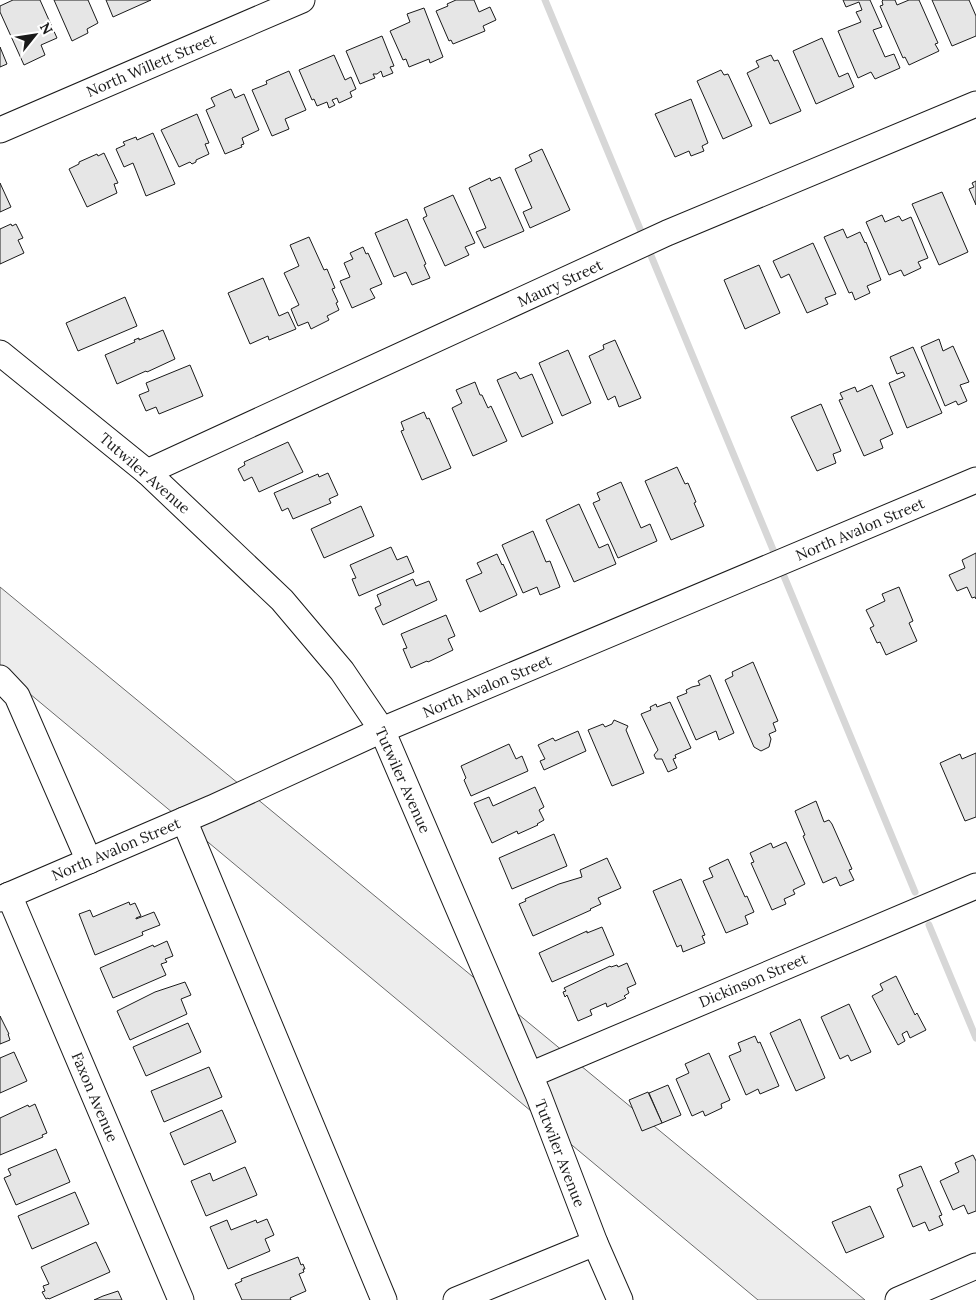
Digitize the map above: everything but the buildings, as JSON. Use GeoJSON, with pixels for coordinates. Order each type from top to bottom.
{"type":"FeatureCollection","features":[{"type":"Feature","properties":{"kind":"street","name":"North Willett Street"},"geometry":{"type":"LineString","coordinates":[[0,130],[302,0]]}},
{"type":"Feature","properties":{"kind":"street","name":"Maury Street"},"geometry":{"type":"LineString","coordinates":[[148,472],[667,233],[976,104]]}},
{"type":"Feature","properties":{"kind":"street","name":"Tutwiler Avenue"},"geometry":{"type":"LineString","coordinates":[[0,354],[148,472],[282,600],[342,671],[382,730],[530,1075],[595,1243],[620,1300]]}},
{"type":"Feature","properties":{"kind":"street","name":"North Avalon Street"},"geometry":{"type":"LineString","coordinates":[[5,897],[184,820],[382,730],[976,480]]}},
{"type":"Feature","properties":{"kind":"street"},"geometry":{"type":"LineString","coordinates":[[0,678],[17,696],[89,861]]}},
{"type":"Feature","properties":{"kind":"street"},"geometry":{"type":"LineString","coordinates":[[184,820],[384,1300]]}},
{"type":"Feature","properties":{"kind":"street","name":"Dickinson Street"},"geometry":{"type":"LineString","coordinates":[[530,1075],[976,886]]}},
{"type":"Feature","properties":{"kind":"street","name":"Faxon Avenue"},"geometry":{"type":"LineString","coordinates":[[5,897],[181,1300]]}},
{"type":"Feature","properties":{"kind":"street"},"geometry":{"type":"LineString","coordinates":[[456,1300],[595,1243]]}},
{"type":"Feature","properties":{"kind":"street"},"geometry":{"type":"LineString","coordinates":[[898,1300],[976,1266]]}},
{"type":"Feature","properties":{"kind":"shaded area"},"geometry":{"type":"Polygon","coordinates":[[[0,587],[865,1300],[758,1300],[0,669],[0,587]]]}},
{"type":"Feature","properties":{"kind":"waterway"},"geometry":{"type":"LineString","coordinates":[[545,0],[915,892]]}},
{"type":"Feature","properties":{"kind":"waterway"},"geometry":{"type":"LineString","coordinates":[[929,925],[976,1038]]}}]}
